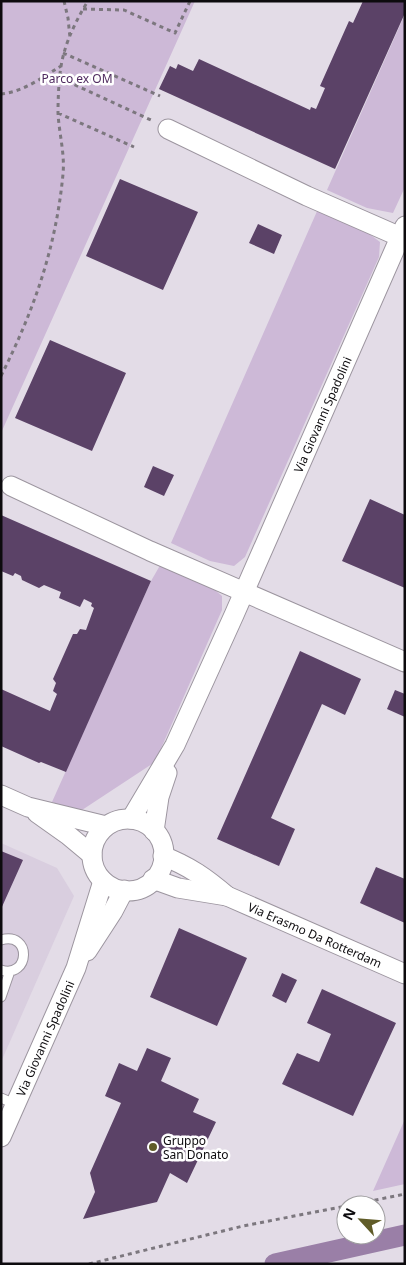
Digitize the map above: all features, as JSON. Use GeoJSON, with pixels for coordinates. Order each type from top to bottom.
{"type":"FeatureCollection","features":[{"type":"Feature","properties":{"kind":"street","name":"Via Giovanni Spadolini"},"geometry":{"type":"LineString","coordinates":[[131,819],[175,745],[403,234],[307,196],[168,129]]}},
{"type":"Feature","properties":{"kind":"street"},"geometry":{"type":"LineString","coordinates":[[11,486],[150,551],[405,662]]}},
{"type":"Feature","properties":{"kind":"street","name":"Via Giovanni Spadolini"},"geometry":{"type":"LineString","coordinates":[[163,856],[161,841],[154,831],[159,798],[175,745]]}},
{"type":"Feature","properties":{"kind":"street"},"geometry":{"type":"LineString","coordinates":[[1,795],[28,807],[106,826]]}},
{"type":"Feature","properties":{"kind":"street"},"geometry":{"type":"LineString","coordinates":[[28,807],[68,835],[92,855]]}},
{"type":"Feature","properties":{"kind":"street"},"geometry":{"type":"LineString","coordinates":[[154,831],[144,822],[131,819],[118,820],[106,826],[96,838],[92,855],[94,867],[103,881],[111,886],[124,890],[140,888],[154,879],[160,868],[163,856]]}},
{"type":"Feature","properties":{"kind":"street","name":"Via Erasmo Da Rotterdam"},"geometry":{"type":"LineString","coordinates":[[163,856],[188,866],[227,896]]}},
{"type":"Feature","properties":{"kind":"street","name":"Via Erasmo Da Rotterdam"},"geometry":{"type":"LineString","coordinates":[[154,879],[185,890],[227,896],[405,974]]}},
{"type":"Feature","properties":{"kind":"street","name":"Via Giovanni Spadolini"},"geometry":{"type":"LineString","coordinates":[[76,968],[103,881]]}},
{"type":"Feature","properties":{"kind":"street","name":"Via Giovanni Spadolini"},"geometry":{"type":"LineString","coordinates":[[3,1128],[8,1101],[76,968],[113,911],[124,890]]}},
{"type":"Feature","properties":{"kind":"lane"},"geometry":{"type":"LineString","coordinates":[[1,940],[11,938],[23,949],[23,961],[16,969],[6,970],[1,997]]}},
{"type":"Feature","properties":{"kind":"path"},"geometry":{"type":"LineString","coordinates":[[64,1],[70,39]]}},
{"type":"Feature","properties":{"kind":"path"},"geometry":{"type":"LineString","coordinates":[[1,376],[17,345],[39,290],[56,225],[63,171],[58,113],[63,53],[88,1]]}},
{"type":"Feature","properties":{"kind":"path"},"geometry":{"type":"LineString","coordinates":[[83,9],[124,10],[175,33],[190,1]]}},
{"type":"Feature","properties":{"kind":"path"},"geometry":{"type":"LineString","coordinates":[[63,53],[160,96]]}},
{"type":"Feature","properties":{"kind":"path"},"geometry":{"type":"LineString","coordinates":[[1,94],[8,94],[27,86],[62,66]]}},
{"type":"Feature","properties":{"kind":"path"},"geometry":{"type":"LineString","coordinates":[[60,78],[168,129]]}},
{"type":"Feature","properties":{"kind":"path"},"geometry":{"type":"LineString","coordinates":[[58,113],[134,147]]}},
{"type":"Feature","properties":{"kind":"path"},"geometry":{"type":"LineString","coordinates":[[386,1198],[405,1194]]}},
{"type":"Feature","properties":{"kind":"path"},"geometry":{"type":"LineString","coordinates":[[90,1264],[243,1226],[336,1208]]}},
{"type":"Feature","properties":{"kind":"shaded area"},"geometry":{"type":"Polygon","coordinates":[[[1,843],[57,868],[74,896],[1,1062],[1,843]]]}},
{"type":"Feature","properties":{"kind":"green space","name":"Parco ex OM"},"geometry":{"type":"Polygon","coordinates":[[[1,1],[195,1],[1,433],[1,1]]]}},
{"type":"Feature","properties":{"kind":"green space"},"geometry":{"type":"Polygon","coordinates":[[[405,14],[405,187],[393,213],[367,208],[327,190],[405,14]]]}},
{"type":"Feature","properties":{"kind":"green space"},"geometry":{"type":"Polygon","coordinates":[[[318,209],[359,226],[380,242],[379,257],[245,557],[234,566],[210,561],[171,543],[318,209]]]}},
{"type":"Feature","properties":{"kind":"green space"},"geometry":{"type":"Polygon","coordinates":[[[162,562],[202,579],[222,596],[222,610],[155,762],[79,812],[52,802],[151,581],[162,562]]]}},
{"type":"Feature","properties":{"kind":"green space"},"geometry":{"type":"Polygon","coordinates":[[[405,1119],[405,1184],[373,1191],[405,1119]]]}},
{"type":"Feature","properties":{"kind":"building"},"geometry":{"type":"Polygon","coordinates":[[[363,1],[405,1],[405,13],[335,169],[159,89],[170,66],[176,69],[178,64],[193,71],[199,59],[310,110],[311,107],[316,109],[325,88],[320,86],[349,21],[353,23],[363,1]]]}},
{"type":"Feature","properties":{"kind":"building"},"geometry":{"type":"Polygon","coordinates":[[[120,179],[198,212],[163,290],[86,256],[120,179]]]}},
{"type":"Feature","properties":{"kind":"building"},"geometry":{"type":"Polygon","coordinates":[[[258,224],[282,235],[274,254],[249,243],[258,224]]]}},
{"type":"Feature","properties":{"kind":"building"},"geometry":{"type":"Polygon","coordinates":[[[50,340],[126,373],[92,451],[15,418],[50,340]]]}},
{"type":"Feature","properties":{"kind":"building"},"geometry":{"type":"Polygon","coordinates":[[[153,466],[174,475],[164,496],[144,487],[153,466]]]}},
{"type":"Feature","properties":{"kind":"building"},"geometry":{"type":"Polygon","coordinates":[[[370,499],[405,515],[405,588],[342,561],[370,499]]]}},
{"type":"Feature","properties":{"kind":"building"},"geometry":{"type":"Polygon","coordinates":[[[1,515],[151,581],[66,772],[41,762],[39,763],[1,746],[1,689],[50,711],[57,694],[53,691],[56,683],[53,679],[73,634],[77,634],[80,629],[86,630],[94,608],[91,606],[92,603],[84,599],[80,607],[59,598],[61,592],[44,585],[39,588],[22,580],[21,576],[15,573],[13,576],[1,571],[1,515]]]}},
{"type":"Feature","properties":{"kind":"building"},"geometry":{"type":"Polygon","coordinates":[[[300,651],[361,679],[345,715],[322,704],[271,818],[295,829],[279,866],[217,839],[300,651]]]}},
{"type":"Feature","properties":{"kind":"building"},"geometry":{"type":"Polygon","coordinates":[[[395,690],[405,694],[405,717],[387,709],[395,690]]]}},
{"type":"Feature","properties":{"kind":"building"},"geometry":{"type":"Polygon","coordinates":[[[1,851],[23,860],[1,909],[1,851]]]}},
{"type":"Feature","properties":{"kind":"building"},"geometry":{"type":"Polygon","coordinates":[[[376,867],[405,879],[405,923],[360,903],[376,867]]]}},
{"type":"Feature","properties":{"kind":"building"},"geometry":{"type":"Polygon","coordinates":[[[179,928],[247,958],[217,1026],[150,997],[179,928]]]}},
{"type":"Feature","properties":{"kind":"building"},"geometry":{"type":"Polygon","coordinates":[[[282,973],[297,980],[286,1003],[272,996],[282,973]]]}},
{"type":"Feature","properties":{"kind":"building"},"geometry":{"type":"Polygon","coordinates":[[[322,989],[396,1023],[353,1116],[282,1084],[297,1053],[319,1062],[331,1034],[307,1023],[322,989]]]}},
{"type":"Feature","properties":{"kind":"building","name":"Gruppo San Donato"},"geometry":{"type":"Polygon","coordinates":[[[147,1048],[171,1058],[161,1081],[199,1099],[193,1112],[216,1122],[187,1183],[170,1173],[157,1202],[83,1219],[95,1192],[90,1173],[121,1103],[105,1096],[119,1063],[137,1071],[147,1048]]]}},
{"type":"Feature","properties":{"kind":"waterway"},"geometry":{"type":"LineString","coordinates":[[275,1264],[405,1235]]}},
{"type":"Feature","properties":{"kind":"place","name":"Gruppo San Donato"},"geometry":{"type":"Point","coordinates":[153,1147]}}]}
